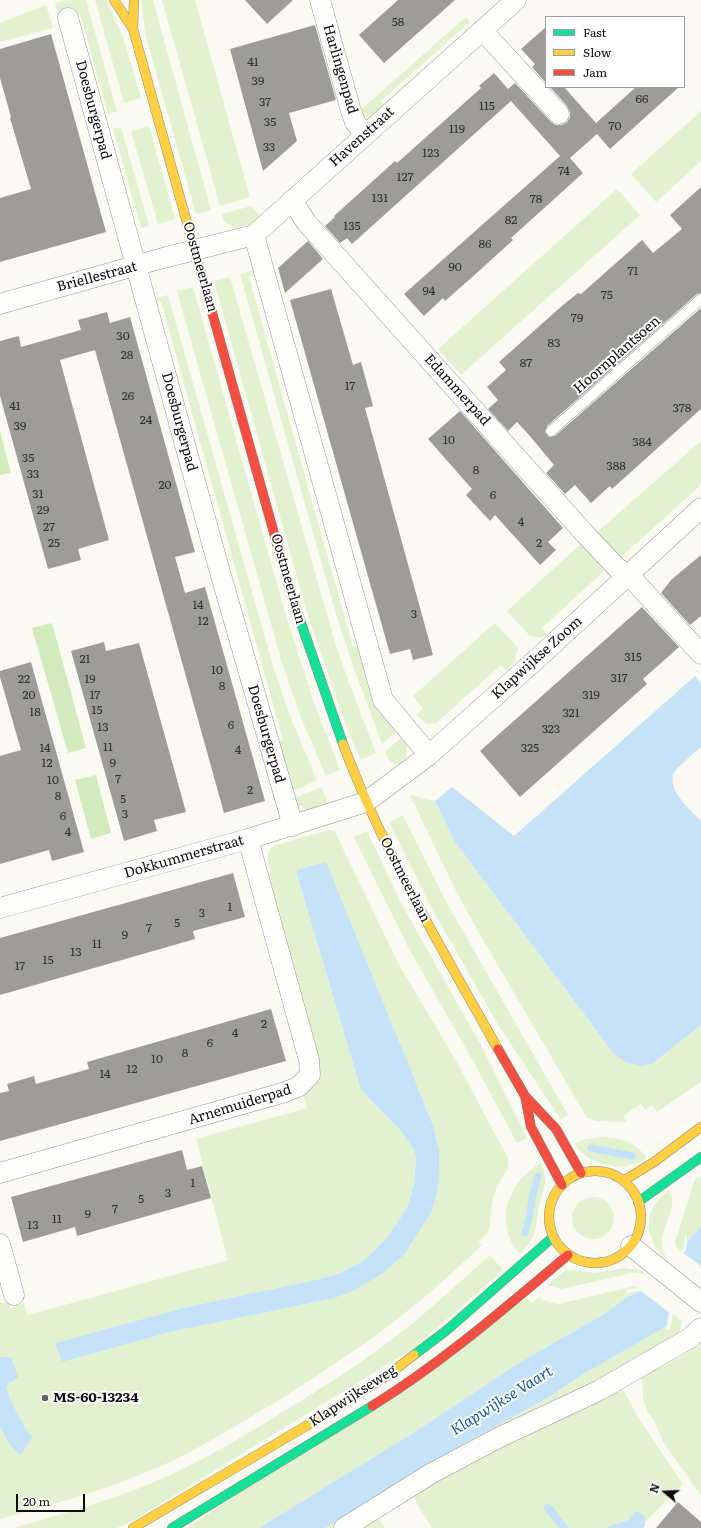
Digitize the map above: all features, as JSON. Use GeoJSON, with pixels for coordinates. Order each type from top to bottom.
{"type":"FeatureCollection","features":[{"type":"Feature","properties":{"kind":"main road","name":"Oostmeerlaan"},"geometry":{"type":"LineString","coordinates":[[114,0],[133,30],[293,600],[336,727],[366,802],[404,881],[429,927],[525,1096],[556,1129],[582,1173]]}},
{"type":"Feature","properties":{"kind":"main road","name":"Oostmeerlaan"},"geometry":{"type":"LineString","coordinates":[[133,30],[134,0]]}},
{"type":"Feature","properties":{"kind":"main road","name":"Oostmeerlaan"},"geometry":{"type":"LineString","coordinates":[[525,1096],[530,1127],[562,1185]]}},
{"type":"Feature","properties":{"kind":"main road"},"geometry":{"type":"LineString","coordinates":[[623,1181],[654,1162],[701,1127]]}},
{"type":"Feature","properties":{"kind":"main road"},"geometry":{"type":"LineString","coordinates":[[638,1202],[701,1157]]}},
{"type":"Feature","properties":{"kind":"main road"},"geometry":{"type":"LineString","coordinates":[[602,1172],[613,1175],[623,1181],[630,1187],[638,1202],[641,1213],[637,1237],[631,1246],[618,1258],[602,1263],[586,1263],[568,1255],[562,1250],[553,1237],[549,1226],[548,1216],[554,1195],[562,1185],[574,1176],[582,1173],[602,1172]]}},
{"type":"Feature","properties":{"kind":"main road","name":"Klapwijkseweg"},"geometry":{"type":"LineString","coordinates":[[133,1528],[312,1423],[388,1375],[447,1330],[553,1237]]}},
{"type":"Feature","properties":{"kind":"main road","name":"Klapwijkseweg"},"geometry":{"type":"LineString","coordinates":[[172,1528],[404,1386],[466,1339],[568,1255]]}},
{"type":"Feature","properties":{"kind":"street","name":"Harlingenpad"},"geometry":{"type":"LineString","coordinates":[[320,0],[351,111],[355,122],[365,134]]}},
{"type":"Feature","properties":{"kind":"street","name":"Havenstraat"},"geometry":{"type":"LineString","coordinates":[[195,251],[254,235],[516,0]]}},
{"type":"Feature","properties":{"kind":"street","name":"Doesburgerpad"},"geometry":{"type":"LineString","coordinates":[[68,18],[220,573],[293,826]]}},
{"type":"Feature","properties":{"kind":"street"},"geometry":{"type":"LineString","coordinates":[[482,30],[558,114]]}},
{"type":"Feature","properties":{"kind":"street","name":"Edammerpad"},"geometry":{"type":"LineString","coordinates":[[292,200],[306,222],[586,535],[617,568],[628,574],[701,654]]}},
{"type":"Feature","properties":{"kind":"street"},"geometry":{"type":"LineString","coordinates":[[254,235],[383,700],[429,755]]}},
{"type":"Feature","properties":{"kind":"street","name":"Briellestraat"},"geometry":{"type":"LineString","coordinates":[[0,304],[195,251]]}},
{"type":"Feature","properties":{"kind":"street","name":"Klapwijkse Zoom"},"geometry":{"type":"LineString","coordinates":[[366,802],[429,755],[701,508]]}},
{"type":"Feature","properties":{"kind":"street","name":"Dokkummerstraat"},"geometry":{"type":"LineString","coordinates":[[0,908],[248,840],[366,802]]}},
{"type":"Feature","properties":{"kind":"street","name":"Arnemuiderpad"},"geometry":{"type":"LineString","coordinates":[[0,1173],[282,1093],[298,1087],[310,1075],[309,1060],[248,840]]}},
{"type":"Feature","properties":{"kind":"street"},"geometry":{"type":"LineString","coordinates":[[0,1244],[14,1295]]}},
{"type":"Feature","properties":{"kind":"street"},"geometry":{"type":"LineString","coordinates":[[631,1246],[697,1299]]}},
{"type":"Feature","properties":{"kind":"street"},"geometry":{"type":"LineString","coordinates":[[344,1528],[439,1470],[498,1438],[600,1390],[690,1338],[701,1328]]}},
{"type":"Feature","properties":{"kind":"lane","name":"Hoornplantsoen"},"geometry":{"type":"LineString","coordinates":[[551,431],[701,299]]}},
{"type":"Feature","properties":{"kind":"green space"},"geometry":{"type":"Polygon","coordinates":[[[66,0],[86,0],[117,111],[108,114],[80,14],[58,17],[55,3],[66,0]]]}},
{"type":"Feature","properties":{"kind":"green space"},"geometry":{"type":"Polygon","coordinates":[[[95,0],[107,0],[125,43],[141,98],[124,103],[95,0]]]}},
{"type":"Feature","properties":{"kind":"green space"},"geometry":{"type":"Polygon","coordinates":[[[141,0],[153,0],[211,210],[196,214],[146,37],[141,0]]]}},
{"type":"Feature","properties":{"kind":"green space"},"geometry":{"type":"Polygon","coordinates":[[[162,0],[195,0],[250,197],[220,206],[162,0]]]}},
{"type":"Feature","properties":{"kind":"green space"},"geometry":{"type":"Polygon","coordinates":[[[46,5],[53,28],[0,42],[0,23],[46,5]]]}},
{"type":"Feature","properties":{"kind":"green space"},"geometry":{"type":"Polygon","coordinates":[[[466,17],[470,22],[381,101],[385,106],[373,116],[364,117],[358,112],[466,17]]]}},
{"type":"Feature","properties":{"kind":"green space"},"geometry":{"type":"Polygon","coordinates":[[[701,111],[701,161],[656,202],[631,174],[701,111]]]}},
{"type":"Feature","properties":{"kind":"green space"},"geometry":{"type":"Polygon","coordinates":[[[149,126],[175,219],[158,224],[131,131],[149,126]]]}},
{"type":"Feature","properties":{"kind":"green space"},"geometry":{"type":"Polygon","coordinates":[[[121,127],[149,226],[141,228],[113,129],[121,127]]]}},
{"type":"Feature","properties":{"kind":"green space"},"geometry":{"type":"Polygon","coordinates":[[[617,189],[640,215],[461,375],[438,349],[617,189]]]}},
{"type":"Feature","properties":{"kind":"green space"},"geometry":{"type":"Polygon","coordinates":[[[251,206],[261,217],[251,224],[234,228],[224,221],[222,214],[251,206]]]}},
{"type":"Feature","properties":{"kind":"green space"},"geometry":{"type":"Polygon","coordinates":[[[254,270],[256,274],[249,277],[353,647],[359,645],[398,730],[382,744],[354,669],[336,614],[240,274],[254,270]]]}},
{"type":"Feature","properties":{"kind":"green space"},"geometry":{"type":"Polygon","coordinates":[[[230,277],[337,649],[376,753],[361,760],[349,734],[308,616],[214,281],[230,277]]]}},
{"type":"Feature","properties":{"kind":"green space"},"geometry":{"type":"Polygon","coordinates":[[[193,287],[284,609],[312,697],[340,770],[326,776],[301,718],[282,663],[178,295],[177,291],[193,287]]]}},
{"type":"Feature","properties":{"kind":"green space"},"geometry":{"type":"Polygon","coordinates":[[[168,295],[274,669],[290,716],[317,780],[291,792],[277,742],[283,740],[161,301],[154,303],[153,299],[168,295]]]}},
{"type":"Feature","properties":{"kind":"green space"},"geometry":{"type":"Polygon","coordinates":[[[0,431],[11,473],[0,475],[0,431]]]}},
{"type":"Feature","properties":{"kind":"green space"},"geometry":{"type":"Polygon","coordinates":[[[701,441],[701,485],[619,559],[595,534],[701,441]]]}},
{"type":"Feature","properties":{"kind":"green space"},"geometry":{"type":"Polygon","coordinates":[[[581,544],[604,571],[542,628],[547,634],[542,638],[530,636],[507,611],[581,544]]]}},
{"type":"Feature","properties":{"kind":"green space"},"geometry":{"type":"Polygon","coordinates":[[[52,623],[86,748],[68,753],[32,628],[52,623]]]}},
{"type":"Feature","properties":{"kind":"green space"},"geometry":{"type":"Polygon","coordinates":[[[495,623],[518,648],[515,662],[506,671],[501,665],[436,723],[427,724],[416,715],[423,709],[413,696],[495,623]]]}},
{"type":"Feature","properties":{"kind":"green space"},"geometry":{"type":"Polygon","coordinates":[[[403,736],[407,747],[407,754],[400,764],[394,764],[389,760],[385,752],[403,736]]]}},
{"type":"Feature","properties":{"kind":"green space"},"geometry":{"type":"Polygon","coordinates":[[[96,775],[111,833],[91,839],[75,780],[96,775]]]}},
{"type":"Feature","properties":{"kind":"green space"},"geometry":{"type":"Polygon","coordinates":[[[321,787],[327,799],[327,807],[309,811],[298,805],[293,799],[321,787]]]}},
{"type":"Feature","properties":{"kind":"green space"},"geometry":{"type":"Polygon","coordinates":[[[410,795],[435,801],[455,842],[601,1037],[652,1064],[701,1025],[701,1082],[657,1112],[652,1105],[645,1110],[641,1104],[623,1116],[627,1122],[595,1121],[587,1118],[479,933],[454,887],[410,795]]]}},
{"type":"Feature","properties":{"kind":"green space"},"geometry":{"type":"Polygon","coordinates":[[[403,815],[449,907],[568,1115],[561,1120],[497,1023],[433,911],[389,822],[403,815]]]}},
{"type":"Feature","properties":{"kind":"green space"},"geometry":{"type":"Polygon","coordinates":[[[328,830],[335,832],[398,963],[455,1059],[508,1158],[508,1168],[497,1186],[493,1198],[490,1228],[478,1242],[482,1245],[441,1283],[398,1319],[326,1370],[204,1445],[172,1461],[109,1487],[0,1519],[0,1426],[6,1439],[32,1437],[16,1412],[7,1391],[6,1382],[11,1358],[0,1357],[0,1303],[8,1301],[10,1308],[24,1303],[28,1315],[228,1260],[196,1139],[307,1108],[302,1092],[311,1082],[264,874],[271,872],[268,855],[273,846],[328,830]],[[297,875],[361,1090],[401,1131],[414,1150],[416,1157],[414,1184],[408,1205],[385,1240],[363,1261],[340,1273],[321,1279],[183,1308],[55,1343],[62,1362],[174,1331],[254,1313],[335,1298],[353,1291],[382,1274],[404,1255],[432,1211],[437,1139],[418,1087],[297,875]]]}},
{"type":"Feature","properties":{"kind":"green space"},"geometry":{"type":"Polygon","coordinates":[[[367,831],[401,903],[482,1047],[527,1138],[517,1143],[473,1061],[408,947],[354,837],[367,831]]]}},
{"type":"Feature","properties":{"kind":"green space"},"geometry":{"type":"Polygon","coordinates":[[[600,1137],[614,1138],[632,1144],[647,1158],[634,1164],[619,1167],[611,1166],[597,1162],[590,1158],[574,1144],[585,1139],[600,1137]]]}},
{"type":"Feature","properties":{"kind":"green space"},"geometry":{"type":"Polygon","coordinates":[[[541,1163],[544,1170],[545,1185],[539,1207],[536,1228],[530,1242],[520,1254],[511,1241],[507,1227],[507,1205],[516,1185],[531,1169],[541,1163]]]}},
{"type":"Feature","properties":{"kind":"green space"},"geometry":{"type":"Polygon","coordinates":[[[701,1176],[701,1226],[687,1242],[685,1235],[684,1248],[680,1251],[675,1242],[695,1179],[701,1176]]]}},
{"type":"Feature","properties":{"kind":"green space"},"geometry":{"type":"Polygon","coordinates":[[[669,1190],[672,1196],[672,1202],[662,1245],[667,1260],[656,1248],[652,1240],[649,1224],[652,1208],[669,1190]]]}},
{"type":"Feature","properties":{"kind":"green space"},"geometry":{"type":"Polygon","coordinates":[[[593,1197],[608,1203],[614,1218],[608,1233],[593,1239],[578,1233],[572,1218],[578,1203],[593,1197]]]}},
{"type":"Feature","properties":{"kind":"green space"},"geometry":{"type":"Polygon","coordinates":[[[490,1255],[503,1270],[414,1348],[136,1519],[117,1528],[13,1528],[123,1494],[187,1467],[228,1445],[322,1388],[391,1340],[408,1327],[490,1255]]]}},
{"type":"Feature","properties":{"kind":"green space"},"geometry":{"type":"Polygon","coordinates":[[[624,1268],[639,1270],[647,1274],[632,1273],[562,1289],[547,1285],[564,1271],[575,1270],[594,1273],[624,1268]]]}},
{"type":"Feature","properties":{"kind":"green space"},"geometry":{"type":"Polygon","coordinates":[[[634,1286],[639,1288],[626,1290],[625,1293],[641,1291],[627,1297],[606,1313],[517,1364],[413,1433],[259,1528],[187,1528],[527,1298],[531,1303],[539,1297],[545,1301],[559,1304],[634,1286]]]}},
{"type":"Feature","properties":{"kind":"green space"},"geometry":{"type":"Polygon","coordinates":[[[673,1314],[682,1321],[678,1337],[381,1498],[333,1528],[325,1528],[460,1446],[551,1396],[585,1373],[667,1326],[667,1329],[670,1330],[673,1314]]]}},
{"type":"Feature","properties":{"kind":"green space"},"geometry":{"type":"Polygon","coordinates":[[[701,1345],[701,1496],[663,1442],[655,1422],[647,1411],[643,1398],[642,1376],[681,1357],[688,1351],[701,1345]]]}},
{"type":"Feature","properties":{"kind":"green space"},"geometry":{"type":"Polygon","coordinates":[[[621,1386],[641,1422],[683,1484],[644,1523],[637,1528],[432,1528],[417,1504],[415,1497],[419,1489],[621,1386]]]}},
{"type":"Feature","properties":{"kind":"green space"},"geometry":{"type":"Polygon","coordinates":[[[374,1517],[381,1522],[385,1528],[353,1528],[374,1517]]]}},
{"type":"Feature","properties":{"kind":"water"},"geometry":{"type":"Polygon","coordinates":[[[695,676],[701,683],[701,747],[676,770],[672,779],[676,793],[701,821],[701,1025],[652,1064],[641,1066],[624,1061],[614,1054],[455,842],[435,801],[452,787],[514,836],[695,676]]]}},
{"type":"Feature","properties":{"kind":"water"},"geometry":{"type":"Polygon","coordinates":[[[326,862],[433,1125],[439,1150],[439,1168],[438,1188],[432,1211],[404,1255],[382,1274],[353,1291],[335,1298],[174,1331],[62,1362],[55,1343],[183,1308],[320,1279],[340,1273],[363,1261],[385,1240],[408,1205],[414,1184],[416,1157],[414,1150],[401,1131],[361,1090],[297,875],[298,870],[326,862]]]}},
{"type":"Feature","properties":{"kind":"water","name":"Klapwijkse Vaart"},"geometry":{"type":"Polygon","coordinates":[[[701,1226],[701,1283],[669,1311],[667,1326],[585,1373],[551,1396],[460,1446],[325,1528],[259,1528],[413,1433],[517,1364],[606,1313],[627,1297],[641,1291],[686,1251],[687,1242],[701,1226]]]}},
{"type":"Feature","properties":{"kind":"water"},"geometry":{"type":"Polygon","coordinates":[[[0,1357],[11,1357],[18,1377],[6,1386],[17,1413],[32,1437],[21,1455],[17,1453],[6,1439],[0,1426],[0,1357]]]}},
{"type":"Feature","properties":{"kind":"water"},"geometry":{"type":"Polygon","coordinates":[[[548,1504],[552,1506],[569,1528],[559,1528],[544,1509],[545,1505],[548,1504]]]}},
{"type":"Feature","properties":{"kind":"water"},"geometry":{"type":"Polygon","coordinates":[[[637,1511],[642,1513],[644,1517],[645,1526],[643,1528],[607,1528],[628,1520],[637,1511]]]}},
{"type":"Feature","properties":{"kind":"pier"},"geometry":{"type":"Polygon","coordinates":[[[682,1252],[701,1266],[701,1285],[671,1314],[640,1290],[682,1252]]]}},
{"type":"Feature","properties":{"kind":"building"},"geometry":{"type":"Polygon","coordinates":[[[245,0],[293,0],[267,24],[245,0]]]}},
{"type":"Feature","properties":{"kind":"building"},"geometry":{"type":"Polygon","coordinates":[[[398,0],[455,0],[384,63],[359,35],[398,0]]]}},
{"type":"Feature","properties":{"kind":"building"},"geometry":{"type":"Polygon","coordinates":[[[315,25],[336,100],[289,113],[297,141],[263,171],[230,49],[315,25]]]}},
{"type":"Feature","properties":{"kind":"building"},"geometry":{"type":"Polygon","coordinates":[[[545,28],[545,82],[532,67],[535,64],[521,49],[545,28]]]}},
{"type":"Feature","properties":{"kind":"building"},"geometry":{"type":"Polygon","coordinates":[[[51,34],[106,232],[0,262],[0,198],[31,189],[0,78],[0,49],[51,34]]]}},
{"type":"Feature","properties":{"kind":"building"},"geometry":{"type":"Polygon","coordinates":[[[494,73],[508,89],[515,83],[551,122],[556,125],[562,125],[567,122],[570,117],[570,112],[567,106],[551,88],[565,88],[596,123],[635,88],[678,88],[610,149],[597,134],[570,158],[583,173],[511,238],[513,240],[479,271],[445,301],[443,298],[424,316],[404,294],[560,156],[511,101],[352,244],[347,238],[340,243],[325,226],[335,217],[334,216],[395,161],[397,163],[481,88],[479,86],[494,73]]]}},
{"type":"Feature","properties":{"kind":"building"},"geometry":{"type":"Polygon","coordinates":[[[701,187],[701,293],[697,294],[547,426],[545,432],[549,437],[555,436],[701,308],[701,409],[612,489],[610,486],[591,503],[575,485],[565,494],[546,473],[554,465],[529,435],[517,422],[508,431],[488,409],[498,400],[487,387],[506,370],[499,362],[563,305],[578,293],[581,294],[642,240],[653,253],[682,229],[670,215],[701,187]]]}},
{"type":"Feature","properties":{"kind":"building"},"geometry":{"type":"Polygon","coordinates":[[[308,241],[323,259],[285,293],[278,268],[308,241]]]}},
{"type":"Feature","properties":{"kind":"building"},"geometry":{"type":"Polygon","coordinates":[[[331,289],[353,365],[361,362],[373,406],[365,408],[433,655],[413,660],[410,649],[390,654],[290,300],[331,289]]]}},
{"type":"Feature","properties":{"kind":"building"},"geometry":{"type":"Polygon","coordinates":[[[107,312],[110,323],[130,317],[195,552],[175,557],[185,593],[205,587],[265,801],[224,813],[95,350],[60,360],[109,540],[78,549],[81,560],[48,569],[0,396],[0,341],[19,336],[21,347],[81,330],[78,320],[107,312]]]}},
{"type":"Feature","properties":{"kind":"building"},"geometry":{"type":"Polygon","coordinates":[[[460,411],[563,528],[548,542],[556,550],[540,565],[495,515],[490,521],[466,495],[472,489],[428,439],[460,411]]]}},
{"type":"Feature","properties":{"kind":"building"},"geometry":{"type":"Polygon","coordinates":[[[701,555],[701,616],[690,625],[661,593],[671,580],[701,555]]]}},
{"type":"Feature","properties":{"kind":"building"},"geometry":{"type":"Polygon","coordinates":[[[642,607],[679,647],[643,679],[647,684],[520,797],[480,751],[642,607]]]}},
{"type":"Feature","properties":{"kind":"building"},"geometry":{"type":"Polygon","coordinates":[[[104,642],[106,651],[139,643],[186,812],[154,820],[157,831],[124,841],[71,651],[104,642]]]}},
{"type":"Feature","properties":{"kind":"building"},"geometry":{"type":"Polygon","coordinates":[[[31,662],[84,852],[52,861],[49,850],[0,864],[0,756],[21,750],[0,677],[0,671],[31,662]]]}},
{"type":"Feature","properties":{"kind":"building"},"geometry":{"type":"Polygon","coordinates":[[[233,873],[245,917],[193,931],[195,939],[0,995],[0,938],[233,873]]]}},
{"type":"Feature","properties":{"kind":"building"},"geometry":{"type":"Polygon","coordinates":[[[271,1009],[286,1061],[0,1141],[0,1093],[9,1091],[7,1084],[34,1076],[36,1084],[89,1069],[87,1062],[271,1009]]]}},
{"type":"Feature","properties":{"kind":"building"},"geometry":{"type":"Polygon","coordinates":[[[182,1150],[187,1170],[202,1166],[211,1198],[77,1236],[75,1227],[23,1242],[11,1197],[182,1150]]]}},
{"type":"Feature","properties":{"kind":"building"},"geometry":{"type":"Polygon","coordinates":[[[678,1502],[701,1522],[701,1528],[656,1528],[678,1502]]]}},
{"type":"Feature","properties":{"kind":"waterway"},"geometry":{"type":"LineString","coordinates":[[591,1148],[632,1156]]}},
{"type":"Feature","properties":{"kind":"waterway"},"geometry":{"type":"LineString","coordinates":[[525,1233],[538,1176]]}},
{"type":"Feature","properties":{"kind":"traffic: fast"},"geometry":{"type":"LineString","coordinates":[[281,558],[293,600],[343,744]]}},
{"type":"Feature","properties":{"kind":"traffic: fast"},"geometry":{"type":"LineString","coordinates":[[638,1202],[701,1157]]}},
{"type":"Feature","properties":{"kind":"traffic: fast"},"geometry":{"type":"LineString","coordinates":[[414,1355],[447,1330],[553,1237]]}},
{"type":"Feature","properties":{"kind":"traffic: fast"},"geometry":{"type":"LineString","coordinates":[[172,1528],[372,1406]]}},
{"type":"Feature","properties":{"kind":"traffic: slow"},"geometry":{"type":"LineString","coordinates":[[114,0],[133,29]]}},
{"type":"Feature","properties":{"kind":"traffic: slow"},"geometry":{"type":"LineString","coordinates":[[134,0],[133,29],[196,255]]}},
{"type":"Feature","properties":{"kind":"traffic: slow"},"geometry":{"type":"LineString","coordinates":[[343,744],[376,823],[414,899],[498,1049]]}},
{"type":"Feature","properties":{"kind":"traffic: slow"},"geometry":{"type":"LineString","coordinates":[[623,1181],[654,1162],[701,1127]]}},
{"type":"Feature","properties":{"kind":"traffic: slow"},"geometry":{"type":"LineString","coordinates":[[595,1171],[613,1174],[628,1184],[638,1199],[641,1217],[638,1235],[628,1250],[613,1260],[595,1263],[577,1260],[562,1250],[552,1235],[549,1217],[552,1199],[562,1184],[577,1174],[595,1171]]}},
{"type":"Feature","properties":{"kind":"traffic: slow"},"geometry":{"type":"LineString","coordinates":[[133,1528],[318,1419],[388,1375],[414,1355]]}},
{"type":"Feature","properties":{"kind":"traffic: jam"},"geometry":{"type":"LineString","coordinates":[[196,255],[281,558]]}},
{"type":"Feature","properties":{"kind":"traffic: jam"},"geometry":{"type":"LineString","coordinates":[[498,1049],[525,1096],[556,1129],[581,1173]]}},
{"type":"Feature","properties":{"kind":"traffic: jam"},"geometry":{"type":"LineString","coordinates":[[525,1096],[531,1127],[562,1185]]}},
{"type":"Feature","properties":{"kind":"traffic: jam"},"geometry":{"type":"LineString","coordinates":[[372,1406],[449,1353],[568,1255]]}},
{"type":"Feature","properties":{"kind":"place","name":"MS-60-13234"},"geometry":{"type":"Point","coordinates":[45,1398]}}]}
